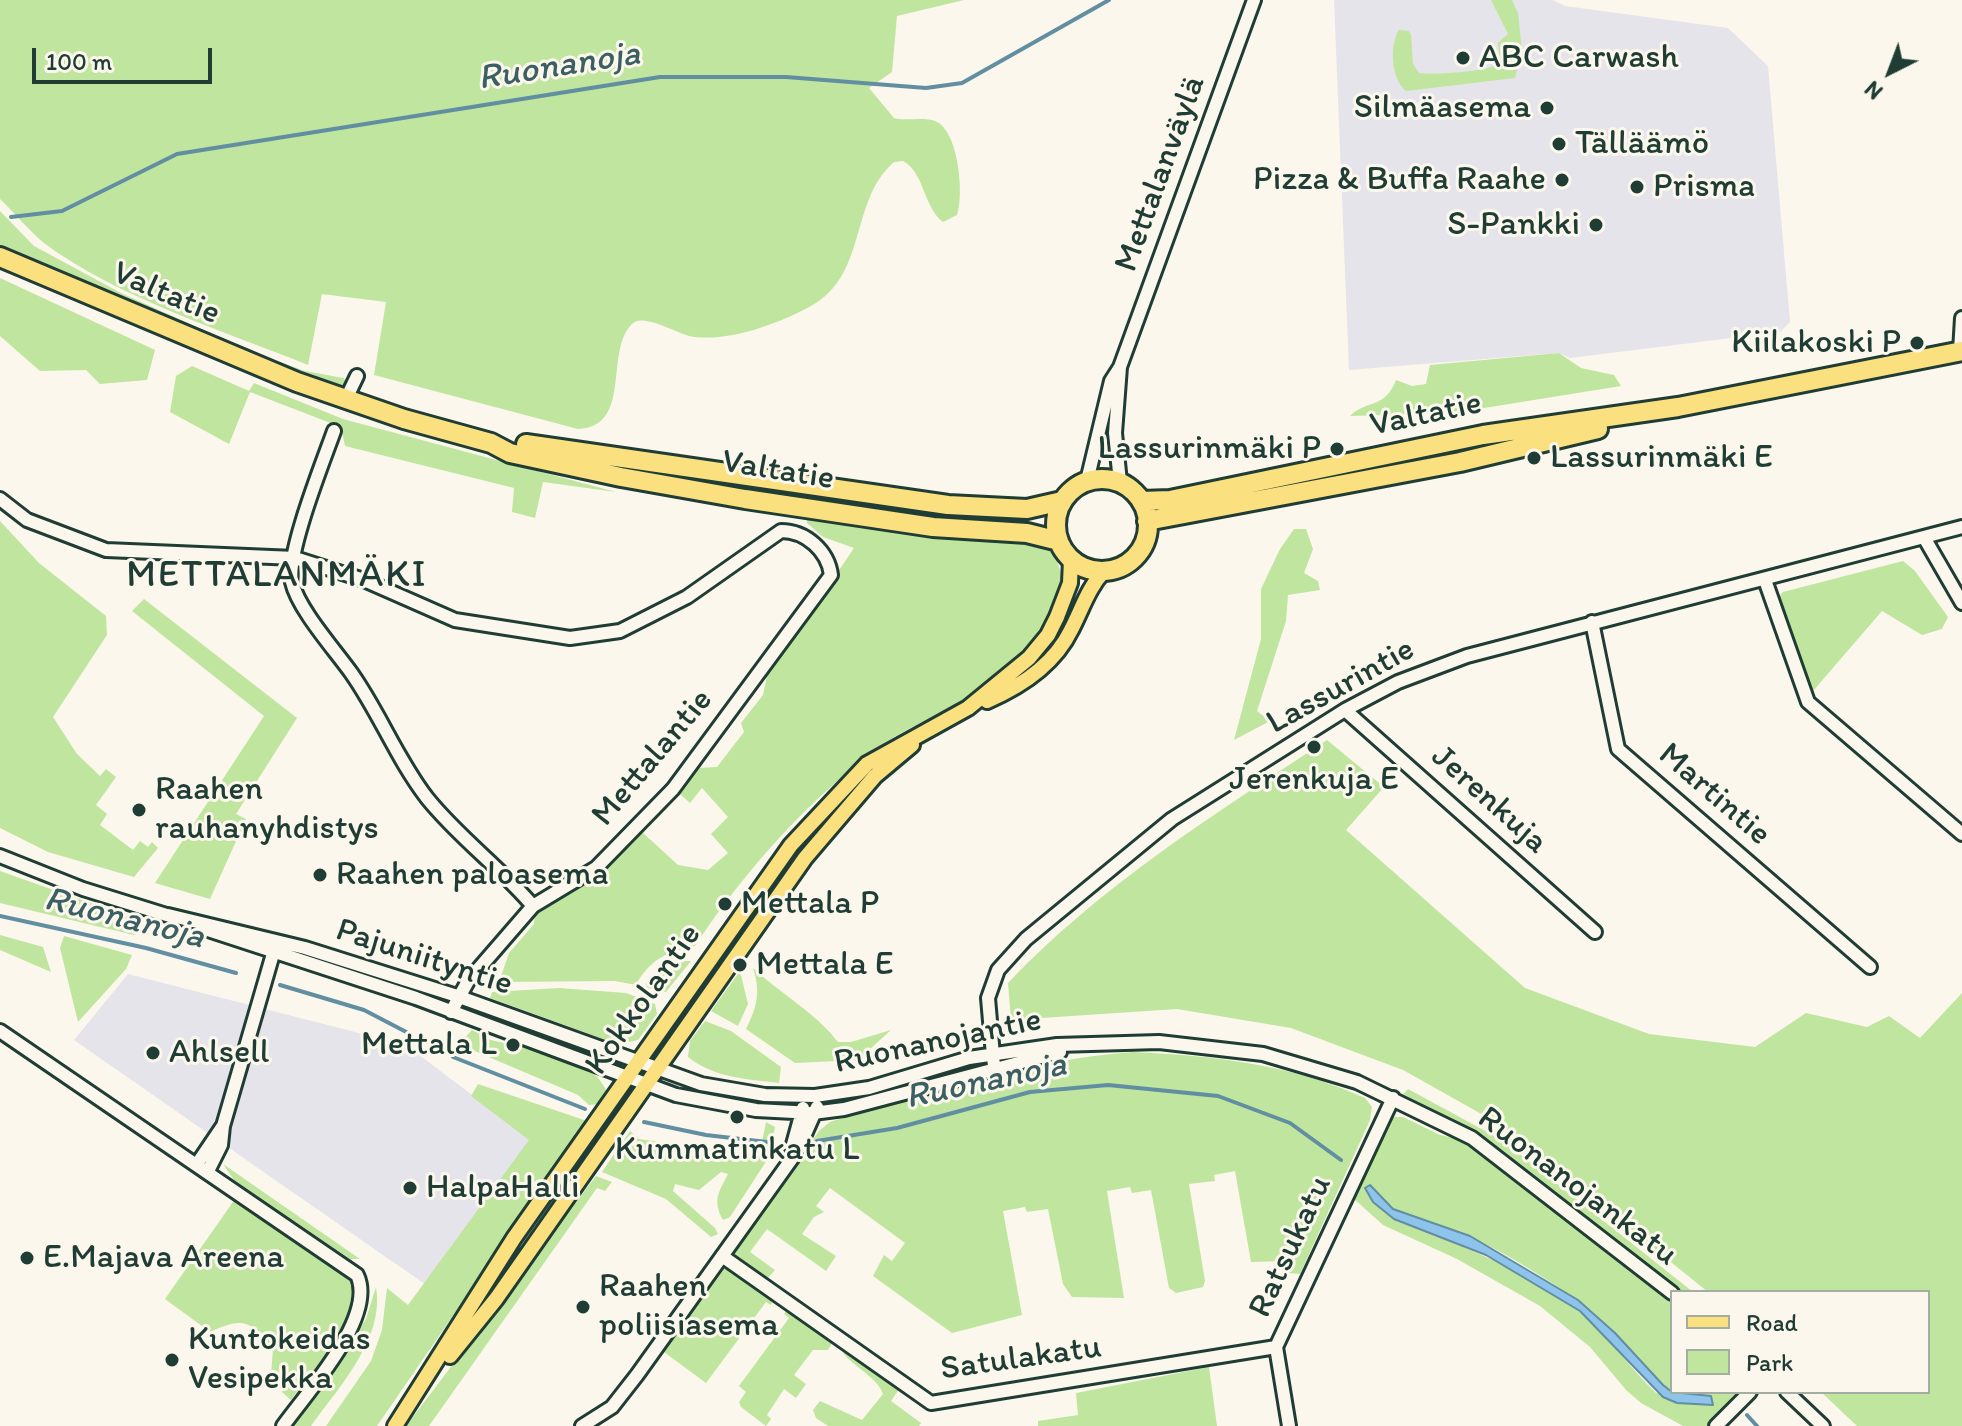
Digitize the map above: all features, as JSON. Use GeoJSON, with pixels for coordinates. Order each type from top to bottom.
{"type":"FeatureCollection","features":[{"type":"Feature","properties":{"kind":"highway","name":"Valtatie"},"geometry":{"type":"LineString","coordinates":[[0,257],[237,359],[346,399],[491,443],[510,453],[715,494],[933,527],[1027,533],[1059,541]]}},
{"type":"Feature","properties":{"kind":"highway","name":"Valtatie"},"geometry":{"type":"LineString","coordinates":[[1147,521],[1460,462],[1678,407],[1961,351]]}},
{"type":"Feature","properties":{"kind":"highway","name":"Valtatie"},"geometry":{"type":"LineString","coordinates":[[1141,501],[1170,500],[1483,435],[1678,407]]}},
{"type":"Feature","properties":{"kind":"highway","name":"Valtatie"},"geometry":{"type":"LineString","coordinates":[[491,443],[512,442],[959,506],[1027,509],[1062,501]]}},
{"type":"Feature","properties":{"kind":"highway"},"geometry":{"type":"LineString","coordinates":[[1105,479],[1120,482],[1141,501],[1147,521],[1143,546],[1133,558],[1104,571],[1089,569],[1071,559],[1059,541],[1056,531],[1062,501],[1077,485],[1087,481],[1105,479]]}},
{"type":"Feature","properties":{"kind":"main road","name":"Kokkolantie"},"geometry":{"type":"LineString","coordinates":[[968,708],[1029,658],[1048,635],[1070,583],[1071,559]]}},
{"type":"Feature","properties":{"kind":"main road","name":"Kokkolantie"},"geometry":{"type":"LineString","coordinates":[[395,1426],[437,1365],[514,1238],[791,845],[844,785],[884,752],[968,708],[1005,693],[1051,660],[1071,630],[1089,590],[1104,571]]}},
{"type":"Feature","properties":{"kind":"main road","name":"Kokkolantie"},"geometry":{"type":"LineString","coordinates":[[437,1365],[452,1354],[496,1299],[805,858],[875,776],[951,717]]}},
{"type":"Feature","properties":{"kind":"street","name":"Mettalanväylä"},"geometry":{"type":"LineString","coordinates":[[1087,481],[1111,381],[1120,367],[1254,0]]}},
{"type":"Feature","properties":{"kind":"street"},"geometry":{"type":"LineString","coordinates":[[1961,351],[1962,318]]}},
{"type":"Feature","properties":{"kind":"street","name":"Mettalanväylä"},"geometry":{"type":"LineString","coordinates":[[1120,367],[1115,433],[1120,482]]}},
{"type":"Feature","properties":{"kind":"street"},"geometry":{"type":"LineString","coordinates":[[346,399],[357,376]]}},
{"type":"Feature","properties":{"kind":"street"},"geometry":{"type":"LineString","coordinates":[[334,431],[299,532],[291,581],[372,703],[399,758],[458,835],[506,874],[533,906]]}},
{"type":"Feature","properties":{"kind":"street"},"geometry":{"type":"LineString","coordinates":[[0,499],[27,520],[106,550],[295,558]]}},
{"type":"Feature","properties":{"kind":"street","name":"Lassurintie"},"geometry":{"type":"LineString","coordinates":[[993,1060],[988,998],[992,983],[998,970],[1026,939],[1172,819],[1345,710],[1398,682],[1444,663],[1962,527]]}},
{"type":"Feature","properties":{"kind":"street","name":"Mettalantie"},"geometry":{"type":"LineString","coordinates":[[295,558],[364,580],[455,620],[570,638],[620,631],[647,618],[687,597],[781,531],[796,531],[822,552],[830,563],[831,575],[673,789],[596,868],[533,906],[491,952],[451,1012]]}},
{"type":"Feature","properties":{"kind":"street"},"geometry":{"type":"LineString","coordinates":[[1925,539],[1962,603]]}},
{"type":"Feature","properties":{"kind":"street"},"geometry":{"type":"LineString","coordinates":[[1765,580],[1808,702],[1962,834]]}},
{"type":"Feature","properties":{"kind":"street","name":"Martintie"},"geometry":{"type":"LineString","coordinates":[[1592,622],[1618,749],[1870,967]]}},
{"type":"Feature","properties":{"kind":"street","name":"Jerenkuja"},"geometry":{"type":"LineString","coordinates":[[1345,710],[1595,932]]}},
{"type":"Feature","properties":{"kind":"street","name":"Pajuniityntie"},"geometry":{"type":"LineString","coordinates":[[0,856],[62,881],[168,915],[459,997],[657,1070]]}},
{"type":"Feature","properties":{"kind":"street"},"geometry":{"type":"LineString","coordinates":[[202,1168],[221,1145],[223,1126],[275,947]]}},
{"type":"Feature","properties":{"kind":"street","name":"Pajuniityntie"},"geometry":{"type":"LineString","coordinates":[[275,947],[647,1084]]}},
{"type":"Feature","properties":{"kind":"street"},"geometry":{"type":"LineString","coordinates":[[0,1031],[352,1270],[360,1280],[361,1305],[355,1323],[283,1426]]}},
{"type":"Feature","properties":{"kind":"street","name":"Ruonanojantie"},"geometry":{"type":"LineString","coordinates":[[657,1070],[724,1090],[810,1096],[869,1088],[1057,1045],[1127,1041]]}},
{"type":"Feature","properties":{"kind":"street","name":"Ruonanojankatu"},"geometry":{"type":"LineString","coordinates":[[1127,1041],[1210,1045],[1263,1054],[1327,1071],[1393,1098],[1472,1138],[1670,1291]]}},
{"type":"Feature","properties":{"kind":"street","name":"Ruonanojantie"},"geometry":{"type":"LineString","coordinates":[[647,1084],[716,1105],[817,1113],[876,1101],[993,1060]]}},
{"type":"Feature","properties":{"kind":"street"},"geometry":{"type":"LineString","coordinates":[[582,1426],[612,1407],[786,1162],[798,1150],[817,1113],[810,1096]]}},
{"type":"Feature","properties":{"kind":"street"},"geometry":{"type":"LineString","coordinates":[[786,1162],[810,1096]]}},
{"type":"Feature","properties":{"kind":"street","name":"Ratsukatu"},"geometry":{"type":"LineString","coordinates":[[1289,1426],[1276,1347],[1393,1098]]}},
{"type":"Feature","properties":{"kind":"street","name":"Satulakatu"},"geometry":{"type":"LineString","coordinates":[[722,1256],[931,1403],[1276,1347]]}},
{"type":"Feature","properties":{"kind":"street"},"geometry":{"type":"LineString","coordinates":[[1716,1426],[1748,1394]]}},
{"type":"Feature","properties":{"kind":"street"},"geometry":{"type":"LineString","coordinates":[[1789,1394],[1823,1426]]}},
{"type":"Feature","properties":{"kind":"shaded area"},"geometry":{"type":"Polygon","coordinates":[[[1334,0],[1553,0],[1565,6],[1728,28],[1768,66],[1790,322],[1780,332],[1570,358],[1559,353],[1349,370],[1334,0]]]}},
{"type":"Feature","properties":{"kind":"shaded area"},"geometry":{"type":"Polygon","coordinates":[[[128,974],[406,1045],[533,1141],[429,1287],[74,1040],[128,974]]]}},
{"type":"Feature","properties":{"kind":"green space"},"geometry":{"type":"Polygon","coordinates":[[[0,0],[964,0],[897,16],[892,72],[869,88],[894,118],[934,121],[946,130],[958,167],[959,206],[957,215],[943,222],[931,208],[916,173],[903,161],[894,162],[880,178],[870,197],[842,276],[829,293],[784,319],[739,334],[694,337],[653,322],[637,321],[624,336],[612,402],[606,416],[595,425],[578,429],[374,375],[386,302],[322,294],[308,365],[137,296],[104,280],[44,243],[0,199],[0,0]]]}},
{"type":"Feature","properties":{"kind":"green space"},"geometry":{"type":"Polygon","coordinates":[[[1491,0],[1512,0],[1518,13],[1522,51],[1515,78],[1406,91],[1397,79],[1393,62],[1399,30],[1409,31],[1411,35],[1413,64],[1419,73],[1474,71],[1498,63],[1498,43],[1508,34],[1491,0]]]}},
{"type":"Feature","properties":{"kind":"green space"},"geometry":{"type":"Polygon","coordinates":[[[0,211],[34,246],[121,293],[255,353],[305,371],[343,378],[348,382],[346,387],[256,356],[0,246],[0,211]]]}},
{"type":"Feature","properties":{"kind":"green space"},"geometry":{"type":"Polygon","coordinates":[[[0,278],[155,350],[147,380],[100,384],[86,370],[40,371],[0,336],[0,278]]]}},
{"type":"Feature","properties":{"kind":"green space"},"geometry":{"type":"Polygon","coordinates":[[[1559,353],[1581,368],[1614,375],[1621,386],[1453,413],[1350,416],[1381,400],[1396,380],[1412,386],[1426,384],[1430,365],[1559,353]]]}},
{"type":"Feature","properties":{"kind":"green space"},"geometry":{"type":"Polygon","coordinates":[[[192,366],[249,391],[254,383],[343,419],[616,492],[543,482],[535,518],[512,512],[514,488],[345,446],[341,427],[250,392],[229,444],[170,412],[176,376],[192,366]]]}},
{"type":"Feature","properties":{"kind":"green space"},"geometry":{"type":"Polygon","coordinates":[[[806,515],[1041,543],[1055,557],[1061,574],[1054,609],[1033,643],[1007,670],[962,700],[875,749],[815,802],[759,860],[695,946],[660,958],[647,969],[636,985],[615,981],[499,982],[509,953],[534,924],[535,911],[594,876],[641,831],[678,865],[708,870],[728,853],[711,834],[728,817],[702,788],[690,803],[679,793],[698,768],[717,767],[744,732],[741,723],[763,695],[767,676],[854,548],[823,537],[807,523],[806,515]]]}},
{"type":"Feature","properties":{"kind":"green space"},"geometry":{"type":"Polygon","coordinates":[[[0,521],[39,563],[106,616],[107,635],[53,717],[77,754],[100,776],[106,769],[116,777],[96,805],[107,814],[100,825],[133,850],[140,841],[148,847],[152,842],[158,848],[134,877],[48,852],[0,828],[0,521]]]}},
{"type":"Feature","properties":{"kind":"green space"},"geometry":{"type":"Polygon","coordinates":[[[1294,529],[1306,529],[1313,549],[1304,573],[1318,581],[1320,590],[1288,595],[1286,621],[1257,711],[1270,721],[1234,740],[1261,639],[1261,589],[1280,549],[1294,529]]]}},
{"type":"Feature","properties":{"kind":"green space"},"geometry":{"type":"Polygon","coordinates":[[[1903,561],[1915,571],[1948,617],[1942,629],[1922,635],[1882,611],[1807,698],[1776,601],[1783,592],[1903,561]]]}},
{"type":"Feature","properties":{"kind":"green space"},"geometry":{"type":"Polygon","coordinates":[[[144,599],[297,718],[236,814],[246,819],[210,899],[155,883],[264,716],[132,611],[144,599]]]}},
{"type":"Feature","properties":{"kind":"green space"},"geometry":{"type":"Polygon","coordinates":[[[1327,740],[1384,787],[1346,830],[1525,988],[1649,1034],[1755,1047],[1806,1013],[1867,1027],[1889,1016],[1920,1038],[1962,993],[1962,1426],[1857,1426],[1823,1394],[1930,1394],[1930,1290],[1706,1290],[1501,1125],[1403,1070],[1291,1028],[1177,1009],[1011,1020],[1008,983],[1044,948],[1081,914],[1160,852],[1327,740]]]}},
{"type":"Feature","properties":{"kind":"green space"},"geometry":{"type":"Polygon","coordinates":[[[0,871],[130,917],[148,929],[134,935],[0,903],[0,871]]]}},
{"type":"Feature","properties":{"kind":"green space"},"geometry":{"type":"Polygon","coordinates":[[[0,935],[43,947],[51,972],[0,950],[0,935]]]}},
{"type":"Feature","properties":{"kind":"green space"},"geometry":{"type":"Polygon","coordinates":[[[64,936],[132,955],[126,969],[78,1022],[60,948],[64,936]]]}},
{"type":"Feature","properties":{"kind":"green space"},"geometry":{"type":"Polygon","coordinates":[[[691,961],[666,992],[647,988],[646,984],[663,966],[691,961]]]}},
{"type":"Feature","properties":{"kind":"green space"},"geometry":{"type":"Polygon","coordinates":[[[753,968],[819,1022],[838,1042],[851,1042],[891,1030],[858,1060],[795,1063],[746,1029],[757,999],[753,968]]]}},
{"type":"Feature","properties":{"kind":"green space"},"geometry":{"type":"Polygon","coordinates":[[[740,971],[748,1004],[738,1026],[711,1011],[740,971]]]}},
{"type":"Feature","properties":{"kind":"green space"},"geometry":{"type":"Polygon","coordinates":[[[559,988],[626,993],[655,1004],[657,1014],[638,1040],[624,1043],[606,1040],[490,998],[492,992],[559,988]]]}},
{"type":"Feature","properties":{"kind":"green space"},"geometry":{"type":"Polygon","coordinates":[[[705,1021],[731,1031],[781,1067],[779,1083],[720,1073],[688,1057],[690,1041],[705,1021]]]}},
{"type":"Feature","properties":{"kind":"green space"},"geometry":{"type":"Polygon","coordinates":[[[472,1030],[491,1040],[575,1060],[593,1073],[606,1090],[600,1104],[589,1105],[578,1095],[463,1046],[461,1042],[472,1030]]]}},
{"type":"Feature","properties":{"kind":"green space"},"geometry":{"type":"Polygon","coordinates":[[[1133,1052],[1223,1059],[1280,1070],[1337,1086],[1365,1098],[1372,1107],[1370,1120],[1300,1274],[1289,1273],[1286,1261],[1251,1262],[1235,1171],[1214,1175],[1215,1181],[1189,1184],[1205,1281],[1203,1287],[1176,1293],[1169,1288],[1151,1190],[1132,1193],[1130,1187],[1107,1191],[1124,1298],[1072,1297],[1063,1284],[1048,1209],[1027,1212],[1025,1207],[1003,1211],[1022,1315],[952,1333],[873,1276],[884,1255],[892,1261],[905,1243],[830,1188],[816,1206],[824,1212],[814,1217],[802,1234],[836,1256],[826,1271],[767,1229],[750,1252],[775,1270],[766,1280],[733,1254],[819,1131],[830,1122],[1018,1069],[1133,1052]]]}},
{"type":"Feature","properties":{"kind":"green space"},"geometry":{"type":"Polygon","coordinates":[[[478,1084],[587,1121],[377,1426],[326,1426],[371,1361],[382,1330],[387,1288],[408,1305],[529,1140],[471,1096],[478,1084]]]}},
{"type":"Feature","properties":{"kind":"green space"},"geometry":{"type":"Polygon","coordinates":[[[1408,1089],[1502,1140],[1690,1290],[1676,1290],[1497,1147],[1403,1094],[1408,1089]]]}},
{"type":"Feature","properties":{"kind":"green space"},"geometry":{"type":"Polygon","coordinates":[[[1394,1117],[1403,1117],[1440,1135],[1458,1139],[1495,1162],[1670,1302],[1670,1389],[1647,1373],[1591,1311],[1527,1267],[1473,1238],[1406,1216],[1387,1204],[1394,1219],[1490,1259],[1559,1296],[1610,1341],[1656,1393],[1737,1394],[1707,1426],[1683,1426],[1641,1403],[1590,1347],[1540,1306],[1457,1259],[1383,1225],[1353,1198],[1388,1122],[1394,1117]]]}},
{"type":"Feature","properties":{"kind":"green space"},"geometry":{"type":"Polygon","coordinates":[[[766,1122],[775,1127],[769,1157],[730,1217],[723,1220],[717,1201],[728,1174],[721,1172],[699,1190],[675,1184],[673,1191],[715,1228],[718,1234],[711,1237],[666,1199],[602,1172],[630,1131],[639,1139],[752,1155],[760,1152],[766,1122]]]}},
{"type":"Feature","properties":{"kind":"green space"},"geometry":{"type":"Polygon","coordinates":[[[223,1164],[360,1259],[350,1259],[234,1180],[223,1164]]]}},
{"type":"Feature","properties":{"kind":"green space"},"geometry":{"type":"Polygon","coordinates":[[[596,1176],[612,1182],[605,1191],[597,1188],[429,1426],[406,1426],[596,1176]]]}},
{"type":"Feature","properties":{"kind":"green space"},"geometry":{"type":"Polygon","coordinates":[[[235,1199],[346,1273],[352,1290],[352,1307],[338,1341],[291,1400],[282,1392],[285,1384],[271,1376],[273,1348],[251,1327],[238,1323],[210,1332],[165,1299],[235,1199]]]}},
{"type":"Feature","properties":{"kind":"green space"},"geometry":{"type":"Polygon","coordinates":[[[724,1269],[732,1269],[774,1298],[771,1305],[766,1302],[706,1383],[664,1352],[724,1269]]]}},
{"type":"Feature","properties":{"kind":"green space"},"geometry":{"type":"Polygon","coordinates":[[[376,1287],[374,1325],[357,1361],[311,1426],[291,1426],[366,1319],[376,1287]]]}},
{"type":"Feature","properties":{"kind":"green space"},"geometry":{"type":"Polygon","coordinates":[[[788,1309],[833,1341],[828,1350],[813,1350],[794,1375],[806,1384],[796,1398],[784,1389],[767,1415],[771,1419],[766,1426],[741,1407],[739,1402],[746,1392],[739,1386],[789,1318],[784,1314],[788,1309]]]}},
{"type":"Feature","properties":{"kind":"green space"},"geometry":{"type":"Polygon","coordinates":[[[843,1353],[853,1354],[900,1388],[891,1401],[921,1423],[919,1426],[828,1426],[816,1418],[813,1410],[820,1401],[862,1420],[883,1394],[876,1383],[843,1353]]]}},
{"type":"Feature","properties":{"kind":"green space"},"geometry":{"type":"Polygon","coordinates":[[[1209,1367],[1217,1426],[1038,1426],[1038,1421],[1078,1415],[1076,1393],[1209,1367]]]}},
{"type":"Feature","properties":{"kind":"water"},"geometry":{"type":"Polygon","coordinates":[[[1370,1185],[1393,1209],[1470,1236],[1578,1300],[1615,1333],[1670,1394],[1711,1396],[1713,1405],[1677,1403],[1663,1397],[1580,1311],[1486,1255],[1394,1219],[1373,1202],[1365,1188],[1370,1185]]]}},
{"type":"Feature","properties":{"kind":"waterway","name":"Ruonanoja"},"geometry":{"type":"LineString","coordinates":[[11,217],[62,211],[177,154],[660,77],[786,77],[926,88],[962,83],[1109,0]]}},
{"type":"Feature","properties":{"kind":"waterway","name":"Ruonanoja"},"geometry":{"type":"LineString","coordinates":[[0,916],[146,948],[236,973]]}},
{"type":"Feature","properties":{"kind":"waterway","name":"Ruonanoja"},"geometry":{"type":"LineString","coordinates":[[280,985],[364,1010],[412,1035]]}},
{"type":"Feature","properties":{"kind":"waterway","name":"Ruonanoja"},"geometry":{"type":"LineString","coordinates":[[453,1057],[585,1109]]}},
{"type":"Feature","properties":{"kind":"waterway","name":"Ruonanoja"},"geometry":{"type":"LineString","coordinates":[[817,1141],[897,1128],[1030,1092],[1108,1085],[1218,1096],[1290,1123],[1341,1160]]}},
{"type":"Feature","properties":{"kind":"waterway","name":"Ruonanoja"},"geometry":{"type":"LineString","coordinates":[[644,1122],[706,1135],[767,1142]]}},
{"type":"Feature","properties":{"kind":"waterway","name":"Ruonanoja"},"geometry":{"type":"LineString","coordinates":[[1747,1415],[1757,1426]]}},
{"type":"Feature","properties":{"kind":"place","name":"ABC Carwash"},"geometry":{"type":"Point","coordinates":[1463,58]}},
{"type":"Feature","properties":{"kind":"place","name":"Silmäasema"},"geometry":{"type":"Point","coordinates":[1547,108]}},
{"type":"Feature","properties":{"kind":"place","name":"Tälläämö"},"geometry":{"type":"Point","coordinates":[1559,144]}},
{"type":"Feature","properties":{"kind":"place","name":"Pizza & Buffa Raahe"},"geometry":{"type":"Point","coordinates":[1562,180]}},
{"type":"Feature","properties":{"kind":"place","name":"Prisma"},"geometry":{"type":"Point","coordinates":[1637,187]}},
{"type":"Feature","properties":{"kind":"place","name":"S-Pankki"},"geometry":{"type":"Point","coordinates":[1596,225]}},
{"type":"Feature","properties":{"kind":"place","name":"Kiilakoski P"},"geometry":{"type":"Point","coordinates":[1917,343]}},
{"type":"Feature","properties":{"kind":"place","name":"Lassurinmäki P"},"geometry":{"type":"Point","coordinates":[1337,449]}},
{"type":"Feature","properties":{"kind":"place","name":"Lassurinmäki E"},"geometry":{"type":"Point","coordinates":[1534,458]}},
{"type":"Feature","properties":{"kind":"place","name":"Jerenkuja E"},"geometry":{"type":"Point","coordinates":[1314,747]}},
{"type":"Feature","properties":{"kind":"place","name":"Raahen rauhanyhdistys"},"geometry":{"type":"Point","coordinates":[139,810]}},
{"type":"Feature","properties":{"kind":"place","name":"Raahen paloasema"},"geometry":{"type":"Point","coordinates":[320,875]}},
{"type":"Feature","properties":{"kind":"place","name":"Mettala P"},"geometry":{"type":"Point","coordinates":[725,904]}},
{"type":"Feature","properties":{"kind":"place","name":"Mettala E"},"geometry":{"type":"Point","coordinates":[740,965]}},
{"type":"Feature","properties":{"kind":"place","name":"Mettala L"},"geometry":{"type":"Point","coordinates":[513,1045]}},
{"type":"Feature","properties":{"kind":"place","name":"Ahlsell"},"geometry":{"type":"Point","coordinates":[153,1053]}},
{"type":"Feature","properties":{"kind":"place","name":"Kummatinkatu L"},"geometry":{"type":"Point","coordinates":[737,1117]}},
{"type":"Feature","properties":{"kind":"place","name":"HalpaHalli"},"geometry":{"type":"Point","coordinates":[410,1188]}},
{"type":"Feature","properties":{"kind":"place","name":"E.Majava Areena"},"geometry":{"type":"Point","coordinates":[27,1258]}},
{"type":"Feature","properties":{"kind":"place","name":"Raahen poliisiasema"},"geometry":{"type":"Point","coordinates":[583,1307]}},
{"type":"Feature","properties":{"kind":"place","name":"Kuntokeidas Vesipekka"},"geometry":{"type":"Point","coordinates":[172,1360]}},
{"type":"Feature","properties":{"kind":"district","name":"METTALANMÄKI"},"geometry":{"type":"Point","coordinates":[277,576]}}]}
